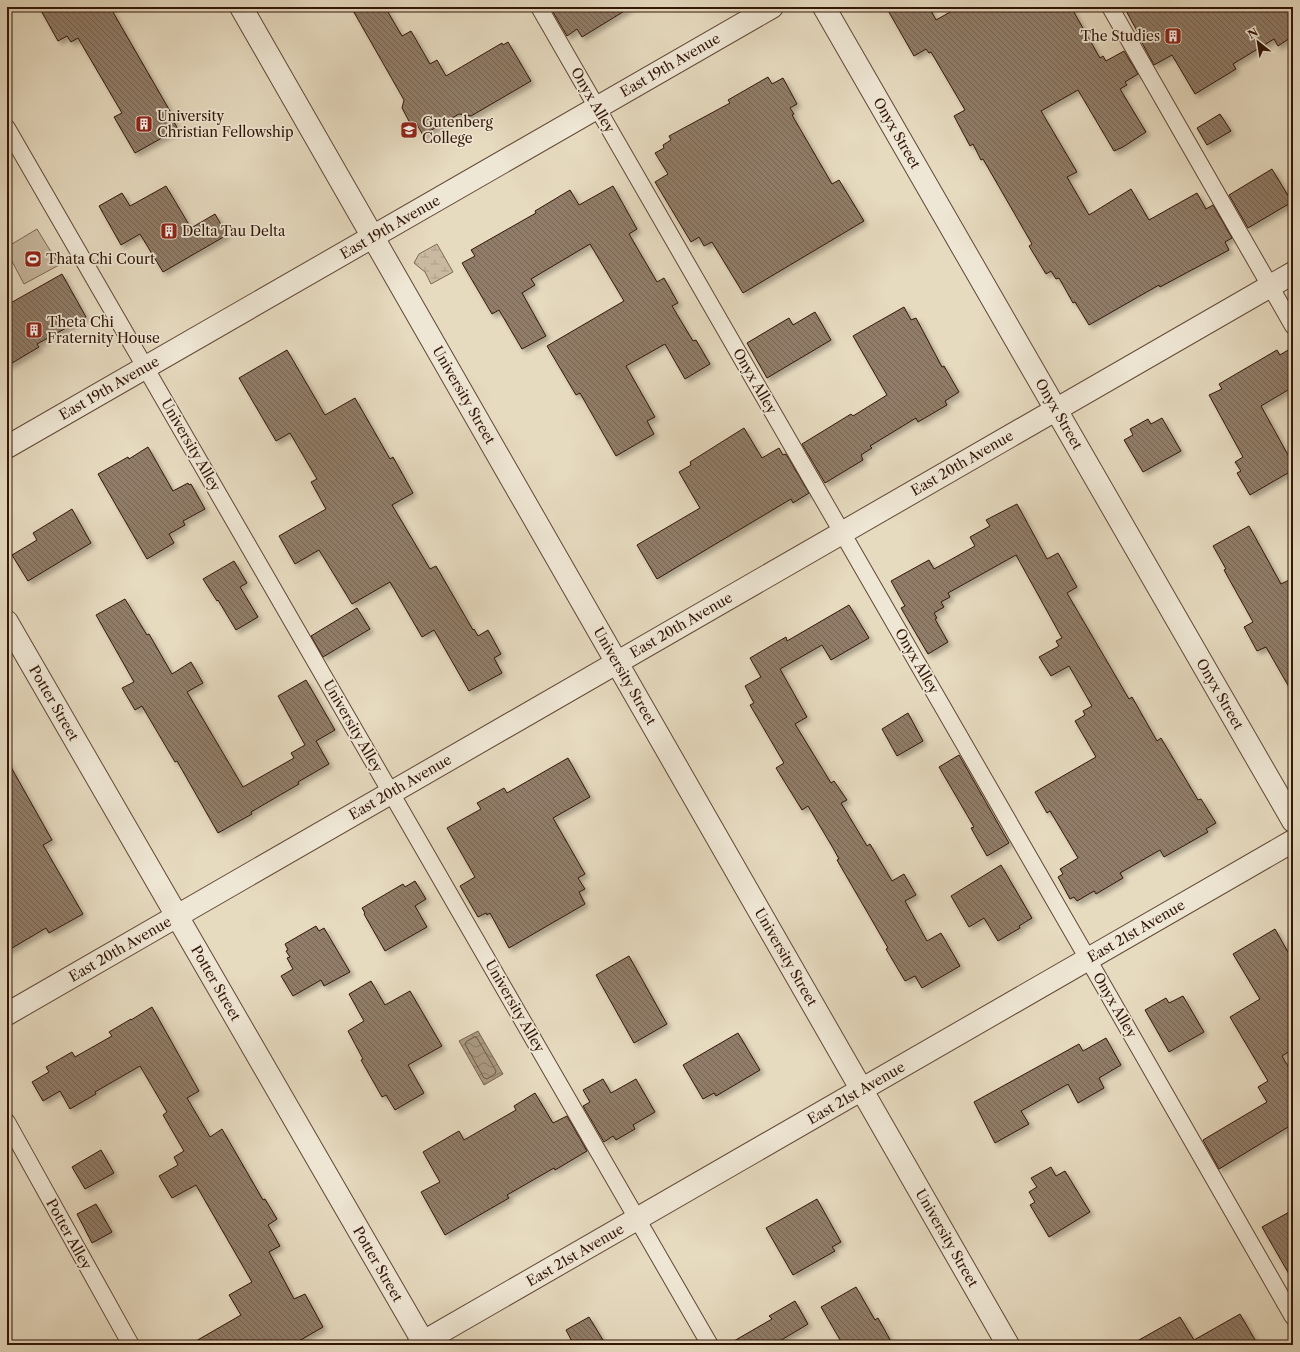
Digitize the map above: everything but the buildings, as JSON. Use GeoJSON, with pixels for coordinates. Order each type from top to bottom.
{"type":"FeatureCollection","features":[{"type":"Feature","properties":{"kind":"street","name":"University Street"},"geometry":{"type":"LineString","coordinates":[[241,7],[1008,1345]]}},
{"type":"Feature","properties":{"kind":"street","name":"East 19th Avenue"},"geometry":{"type":"LineString","coordinates":[[7,447],[772,7]]}},
{"type":"Feature","properties":{"kind":"street","name":"Onyx Street"},"geometry":{"type":"LineString","coordinates":[[824,7],[1293,820]]}},
{"type":"Feature","properties":{"kind":"street","name":"East 20th Avenue"},"geometry":{"type":"LineString","coordinates":[[7,1014],[1293,272]]}},
{"type":"Feature","properties":{"kind":"street","name":"Potter Street"},"geometry":{"type":"LineString","coordinates":[[7,622],[422,1344]]}},
{"type":"Feature","properties":{"kind":"street","name":"East 21st Avenue"},"geometry":{"type":"LineString","coordinates":[[422,1344],[1293,841]]}},
{"type":"Feature","properties":{"kind":"lane","name":"Onyx Alley"},"geometry":{"type":"LineString","coordinates":[[539,7],[1293,1317]]}},
{"type":"Feature","properties":{"kind":"lane"},"geometry":{"type":"LineString","coordinates":[[1110,7],[1293,326]]}},
{"type":"Feature","properties":{"kind":"lane","name":"University Alley"},"geometry":{"type":"LineString","coordinates":[[7,128],[710,1345]]}},
{"type":"Feature","properties":{"kind":"lane","name":"Potter Alley"},"geometry":{"type":"LineString","coordinates":[[7,1122],[131,1345]]}},
{"type":"Feature","properties":{"kind":"green space","name":"Thata Chi Court"},"geometry":{"type":"Polygon","coordinates":[[[37,229],[59,265],[24,284],[7,252],[7,247],[37,229]]]}},
{"type":"Feature","properties":{"kind":"green space"},"geometry":{"type":"Polygon","coordinates":[[[437,244],[453,272],[431,284],[425,272],[414,263],[419,254],[437,244]]]}},
{"type":"Feature","properties":{"kind":"water"},"geometry":{"type":"Polygon","coordinates":[[[478,1031],[503,1074],[484,1085],[459,1041],[478,1031]]]}},
{"type":"Feature","properties":{"kind":"place","name":"The Studies"},"geometry":{"type":"Point","coordinates":[1173,36]}},
{"type":"Feature","properties":{"kind":"place","name":"University Christian Fellowship"},"geometry":{"type":"Point","coordinates":[144,124]}},
{"type":"Feature","properties":{"kind":"place","name":"Gutenberg College"},"geometry":{"type":"Point","coordinates":[409,130]}},
{"type":"Feature","properties":{"kind":"place","name":"Delta Tau Delta"},"geometry":{"type":"Point","coordinates":[169,231]}},
{"type":"Feature","properties":{"kind":"place","name":"Thata Chi Court"},"geometry":{"type":"Point","coordinates":[33,259]}},
{"type":"Feature","properties":{"kind":"place","name":"Theta Chi Fraternity House"},"geometry":{"type":"Point","coordinates":[34,330]}}]}
